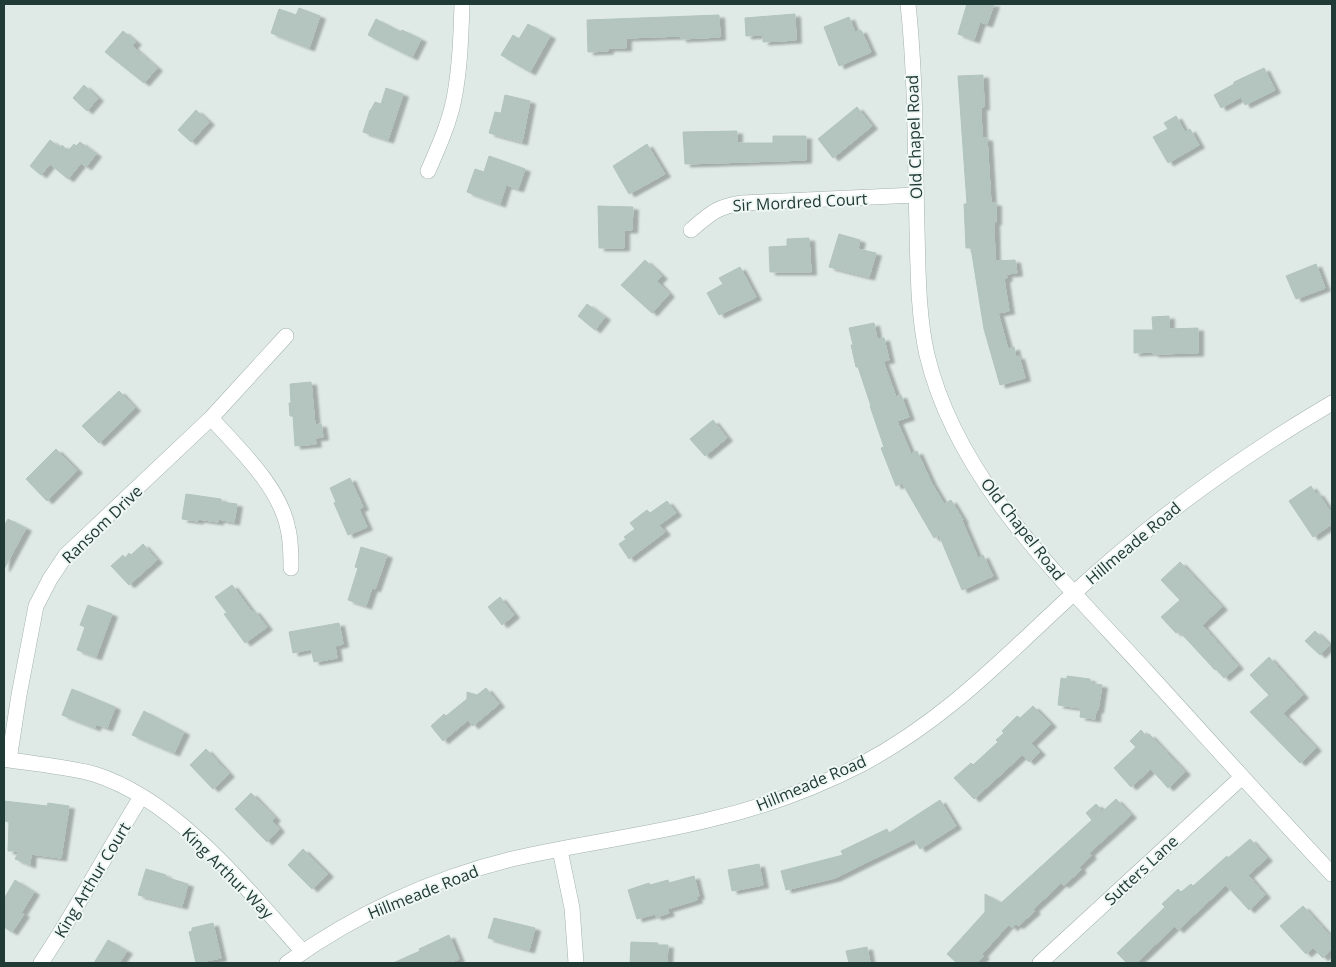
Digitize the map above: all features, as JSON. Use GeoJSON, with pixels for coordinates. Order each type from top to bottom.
{"type":"FeatureCollection","features":[{"type":"Feature","properties":{"kind":"street"},"geometry":{"type":"LineString","coordinates":[[428,171],[445,129],[454,100],[461,38],[462,4]]}},
{"type":"Feature","properties":{"kind":"street","name":"Old Chapel Road"},"geometry":{"type":"LineString","coordinates":[[908,4],[920,298],[926,347],[942,399],[957,434],[992,494],[1041,555],[1332,874]]}},
{"type":"Feature","properties":{"kind":"street","name":"Sir Mordred Court"},"geometry":{"type":"LineString","coordinates":[[691,230],[722,207],[735,204],[916,195]]}},
{"type":"Feature","properties":{"kind":"street","name":"Ransom Drive"},"geometry":{"type":"LineString","coordinates":[[7,760],[36,606],[50,579],[66,555],[211,418],[286,336]]}},
{"type":"Feature","properties":{"kind":"street","name":"Hillmeade Road"},"geometry":{"type":"LineString","coordinates":[[287,963],[364,916],[405,896],[479,869],[509,860],[710,820],[794,793],[863,763],[927,724],[959,699],[993,670],[1074,593],[1156,522],[1266,443],[1332,403]]}},
{"type":"Feature","properties":{"kind":"street"},"geometry":{"type":"LineString","coordinates":[[211,418],[262,476],[277,500],[288,529],[291,568]]}},
{"type":"Feature","properties":{"kind":"street","name":"King Arthur Way"},"geometry":{"type":"LineString","coordinates":[[7,760],[50,765],[94,774],[124,787],[141,797],[168,815],[207,848],[251,893],[303,952]]}},
{"type":"Feature","properties":{"kind":"street","name":"Sutters Lane"},"geometry":{"type":"LineString","coordinates":[[1040,963],[1242,777]]}},
{"type":"Feature","properties":{"kind":"street","name":"King Arthur Court"},"geometry":{"type":"LineString","coordinates":[[41,963],[64,929],[141,797]]}},
{"type":"Feature","properties":{"kind":"street"},"geometry":{"type":"LineString","coordinates":[[560,850],[572,908],[576,963]]}},
{"type":"Feature","properties":{"kind":"building"},"geometry":{"type":"Polygon","coordinates":[[[967,4],[994,4],[987,24],[980,22],[974,40],[958,34],[967,4]]]}},
{"type":"Feature","properties":{"kind":"building"},"geometry":{"type":"Polygon","coordinates":[[[299,8],[320,16],[309,48],[271,33],[279,9],[296,15],[299,8]]]}},
{"type":"Feature","properties":{"kind":"building"},"geometry":{"type":"Polygon","coordinates":[[[795,14],[796,40],[763,42],[763,35],[746,36],[745,18],[795,14]]]}},
{"type":"Feature","properties":{"kind":"building"},"geometry":{"type":"Polygon","coordinates":[[[719,15],[720,37],[681,39],[681,36],[626,38],[626,48],[608,48],[608,51],[588,52],[587,20],[719,15]]]}},
{"type":"Feature","properties":{"kind":"building"},"geometry":{"type":"Polygon","coordinates":[[[849,17],[855,32],[861,30],[871,52],[839,66],[824,27],[849,17]]]}},
{"type":"Feature","properties":{"kind":"building"},"geometry":{"type":"Polygon","coordinates":[[[376,19],[401,32],[402,30],[421,39],[412,57],[368,35],[376,19]]]}},
{"type":"Feature","properties":{"kind":"building"},"geometry":{"type":"Polygon","coordinates":[[[528,24],[550,36],[530,72],[501,55],[513,35],[519,39],[528,24]]]}},
{"type":"Feature","properties":{"kind":"building"},"geometry":{"type":"Polygon","coordinates":[[[123,31],[136,42],[132,46],[157,68],[144,83],[105,52],[123,31]]]}},
{"type":"Feature","properties":{"kind":"building"},"geometry":{"type":"Polygon","coordinates":[[[1264,68],[1275,90],[1245,105],[1241,97],[1221,108],[1214,95],[1234,84],[1234,82],[1264,68]]]}},
{"type":"Feature","properties":{"kind":"building"},"geometry":{"type":"Polygon","coordinates":[[[983,75],[984,107],[981,107],[982,138],[987,138],[991,203],[996,203],[996,222],[994,222],[995,261],[1015,260],[1017,273],[1006,274],[1007,278],[1004,279],[1009,311],[998,313],[1008,349],[1014,347],[1016,357],[1019,356],[1025,378],[1000,385],[984,329],[971,248],[966,248],[964,204],[967,204],[958,76],[983,75]]]}},
{"type":"Feature","properties":{"kind":"building"},"geometry":{"type":"Polygon","coordinates":[[[84,85],[98,98],[87,111],[73,98],[84,85]]]}},
{"type":"Feature","properties":{"kind":"building"},"geometry":{"type":"Polygon","coordinates":[[[386,88],[403,94],[388,140],[363,132],[370,110],[375,102],[381,104],[386,88]]]}},
{"type":"Feature","properties":{"kind":"building"},"geometry":{"type":"Polygon","coordinates":[[[505,95],[530,101],[522,142],[489,133],[495,112],[501,113],[505,95]]]}},
{"type":"Feature","properties":{"kind":"building"},"geometry":{"type":"Polygon","coordinates":[[[857,107],[872,126],[833,158],[818,139],[857,107]]]}},
{"type":"Feature","properties":{"kind":"building"},"geometry":{"type":"Polygon","coordinates":[[[196,110],[209,122],[191,142],[178,130],[196,110]]]}},
{"type":"Feature","properties":{"kind":"building"},"geometry":{"type":"Polygon","coordinates":[[[1176,116],[1185,132],[1190,129],[1199,145],[1168,163],[1153,137],[1168,129],[1164,123],[1176,116]]]}},
{"type":"Feature","properties":{"kind":"building"},"geometry":{"type":"Polygon","coordinates":[[[737,131],[737,143],[773,143],[773,136],[806,136],[806,160],[685,164],[683,132],[737,131]]]}},
{"type":"Feature","properties":{"kind":"building"},"geometry":{"type":"Polygon","coordinates":[[[50,140],[60,148],[62,145],[68,151],[74,144],[76,146],[80,142],[96,154],[86,167],[81,163],[68,179],[50,164],[41,175],[30,166],[50,140]]]}},
{"type":"Feature","properties":{"kind":"building"},"geometry":{"type":"Polygon","coordinates":[[[647,144],[665,174],[629,194],[613,166],[647,144]]]}},
{"type":"Feature","properties":{"kind":"building"},"geometry":{"type":"Polygon","coordinates":[[[489,156],[525,169],[518,189],[506,185],[500,204],[467,192],[475,169],[484,172],[489,156]]]}},
{"type":"Feature","properties":{"kind":"building"},"geometry":{"type":"Polygon","coordinates":[[[598,206],[633,207],[632,230],[624,230],[624,248],[599,248],[598,206]]]}},
{"type":"Feature","properties":{"kind":"building"},"geometry":{"type":"Polygon","coordinates":[[[839,234],[860,240],[858,249],[876,253],[869,277],[829,267],[839,234]]]}},
{"type":"Feature","properties":{"kind":"building"},"geometry":{"type":"Polygon","coordinates":[[[809,238],[811,272],[770,272],[769,247],[787,246],[787,239],[809,238]]]}},
{"type":"Feature","properties":{"kind":"building"},"geometry":{"type":"Polygon","coordinates":[[[645,260],[662,276],[657,281],[669,294],[652,313],[621,285],[645,260]]]}},
{"type":"Feature","properties":{"kind":"building"},"geometry":{"type":"Polygon","coordinates":[[[1316,264],[1325,288],[1296,299],[1286,276],[1316,264]]]}},
{"type":"Feature","properties":{"kind":"building"},"geometry":{"type":"Polygon","coordinates":[[[740,267],[756,297],[719,315],[707,293],[723,284],[719,278],[740,267]]]}},
{"type":"Feature","properties":{"kind":"building"},"geometry":{"type":"Polygon","coordinates":[[[587,304],[605,317],[595,330],[578,316],[587,304]]]}},
{"type":"Feature","properties":{"kind":"building"},"geometry":{"type":"Polygon","coordinates":[[[1169,316],[1169,329],[1198,328],[1198,353],[1134,353],[1134,330],[1153,330],[1152,317],[1169,316]]]}},
{"type":"Feature","properties":{"kind":"building"},"geometry":{"type":"Polygon","coordinates":[[[874,323],[877,339],[884,338],[889,360],[883,361],[896,397],[901,395],[909,417],[897,421],[911,454],[917,451],[931,482],[944,504],[951,500],[963,520],[978,558],[983,555],[993,576],[962,590],[939,535],[934,538],[902,483],[896,486],[881,448],[884,447],[858,367],[856,367],[849,328],[874,323]]]}},
{"type":"Feature","properties":{"kind":"building"},"geometry":{"type":"Polygon","coordinates":[[[311,382],[315,425],[321,424],[323,437],[315,438],[316,444],[295,446],[293,416],[290,416],[290,384],[311,382]]]}},
{"type":"Feature","properties":{"kind":"building"},"geometry":{"type":"Polygon","coordinates":[[[119,391],[135,408],[99,443],[82,426],[119,391]]]}},
{"type":"Feature","properties":{"kind":"building"},"geometry":{"type":"Polygon","coordinates":[[[713,420],[727,438],[705,456],[690,439],[713,420]]]}},
{"type":"Feature","properties":{"kind":"building"},"geometry":{"type":"Polygon","coordinates":[[[56,449],[77,470],[47,501],[26,479],[56,449]]]}},
{"type":"Feature","properties":{"kind":"building"},"geometry":{"type":"Polygon","coordinates":[[[350,478],[363,507],[359,509],[367,527],[348,535],[334,503],[336,502],[330,488],[350,478]]]}},
{"type":"Feature","properties":{"kind":"building"},"geometry":{"type":"Polygon","coordinates":[[[1311,486],[1332,514],[1332,524],[1313,537],[1289,501],[1311,486]]]}},
{"type":"Feature","properties":{"kind":"building"},"geometry":{"type":"Polygon","coordinates":[[[186,494],[221,499],[221,502],[237,504],[234,522],[218,519],[218,522],[182,519],[186,494]]]}},
{"type":"Feature","properties":{"kind":"building"},"geometry":{"type":"Polygon","coordinates":[[[667,501],[676,513],[659,525],[665,532],[629,559],[619,544],[626,539],[624,537],[635,529],[630,523],[647,510],[650,513],[667,501]]]}},
{"type":"Feature","properties":{"kind":"building"},"geometry":{"type":"Polygon","coordinates":[[[8,519],[26,528],[4,569],[4,526],[8,519]]]}},
{"type":"Feature","properties":{"kind":"building"},"geometry":{"type":"Polygon","coordinates":[[[143,544],[157,560],[129,585],[111,566],[123,555],[125,558],[129,553],[131,555],[143,544]]]}},
{"type":"Feature","properties":{"kind":"building"},"geometry":{"type":"Polygon","coordinates":[[[361,547],[387,555],[375,589],[372,588],[366,606],[348,600],[358,568],[355,567],[361,547]]]}},
{"type":"Feature","properties":{"kind":"building"},"geometry":{"type":"Polygon","coordinates":[[[1180,562],[1222,607],[1202,625],[1238,666],[1224,678],[1179,631],[1176,633],[1161,617],[1180,600],[1161,580],[1180,562]]]}},
{"type":"Feature","properties":{"kind":"building"},"geometry":{"type":"Polygon","coordinates":[[[232,585],[252,612],[254,610],[267,627],[245,643],[224,614],[227,613],[215,597],[232,585]]]}},
{"type":"Feature","properties":{"kind":"building"},"geometry":{"type":"Polygon","coordinates":[[[500,597],[514,615],[502,625],[488,607],[500,597]]]}},
{"type":"Feature","properties":{"kind":"building"},"geometry":{"type":"Polygon","coordinates":[[[88,605],[112,614],[96,657],[77,650],[85,627],[80,625],[88,605]]]}},
{"type":"Feature","properties":{"kind":"building"},"geometry":{"type":"Polygon","coordinates":[[[339,623],[343,644],[335,646],[337,658],[314,662],[311,649],[293,653],[289,632],[339,623]]]}},
{"type":"Feature","properties":{"kind":"building"},"geometry":{"type":"Polygon","coordinates":[[[1315,631],[1330,645],[1320,655],[1305,641],[1315,631]]]}},
{"type":"Feature","properties":{"kind":"building"},"geometry":{"type":"Polygon","coordinates":[[[1269,657],[1303,695],[1283,713],[1316,748],[1300,763],[1250,712],[1269,695],[1250,675],[1269,657]]]}},
{"type":"Feature","properties":{"kind":"building"},"geometry":{"type":"Polygon","coordinates":[[[1067,676],[1090,679],[1090,683],[1102,685],[1095,719],[1080,717],[1081,708],[1058,705],[1061,678],[1067,679],[1067,676]]]}},
{"type":"Feature","properties":{"kind":"building"},"geometry":{"type":"Polygon","coordinates":[[[486,688],[499,704],[473,726],[468,720],[443,741],[431,726],[444,714],[446,716],[467,699],[467,692],[477,695],[486,688]]]}},
{"type":"Feature","properties":{"kind":"building"},"geometry":{"type":"Polygon","coordinates":[[[72,689],[115,707],[107,728],[96,724],[95,728],[62,715],[72,689]]]}},
{"type":"Feature","properties":{"kind":"building"},"geometry":{"type":"Polygon","coordinates":[[[1033,706],[1051,724],[1031,743],[1040,752],[1029,762],[1022,755],[974,799],[954,778],[971,763],[973,765],[998,742],[996,740],[1004,733],[1002,731],[1017,716],[1020,718],[1033,706]]]}},
{"type":"Feature","properties":{"kind":"building"},"geometry":{"type":"Polygon","coordinates":[[[144,711],[184,732],[174,753],[132,735],[144,711]]]}},
{"type":"Feature","properties":{"kind":"building"},"geometry":{"type":"Polygon","coordinates":[[[1141,730],[1147,737],[1149,734],[1185,772],[1168,788],[1151,769],[1131,787],[1114,768],[1136,747],[1130,741],[1141,730]]]}},
{"type":"Feature","properties":{"kind":"building"},"geometry":{"type":"Polygon","coordinates":[[[206,749],[229,774],[213,789],[190,765],[206,749]]]}},
{"type":"Feature","properties":{"kind":"building"},"geometry":{"type":"Polygon","coordinates":[[[251,793],[275,818],[272,821],[279,829],[267,842],[235,809],[251,793]]]}},
{"type":"Feature","properties":{"kind":"building"},"geometry":{"type":"Polygon","coordinates":[[[1116,799],[1131,815],[1089,853],[1091,856],[1079,867],[1081,870],[1064,885],[1061,883],[1018,926],[1016,924],[1012,928],[1009,924],[982,954],[984,956],[977,963],[957,963],[947,954],[985,912],[985,894],[1001,903],[1092,820],[1086,813],[1096,804],[1103,811],[1116,799]]]}},
{"type":"Feature","properties":{"kind":"building"},"geometry":{"type":"Polygon","coordinates":[[[940,800],[956,826],[920,849],[914,839],[835,878],[786,890],[781,871],[843,855],[841,851],[887,829],[889,833],[940,800]]]}},
{"type":"Feature","properties":{"kind":"building"},"geometry":{"type":"Polygon","coordinates":[[[4,801],[47,806],[48,803],[69,806],[61,858],[31,854],[30,865],[15,859],[19,851],[8,851],[9,822],[4,821],[4,801]]]}},
{"type":"Feature","properties":{"kind":"building"},"geometry":{"type":"Polygon","coordinates":[[[1250,839],[1267,858],[1248,875],[1265,895],[1249,910],[1226,885],[1178,930],[1175,926],[1136,963],[1127,963],[1117,953],[1165,907],[1162,904],[1178,889],[1181,892],[1191,884],[1193,886],[1227,856],[1228,858],[1250,839]]]}},
{"type":"Feature","properties":{"kind":"building"},"geometry":{"type":"Polygon","coordinates":[[[303,849],[328,874],[312,889],[288,865],[303,849]]]}},
{"type":"Feature","properties":{"kind":"building"},"geometry":{"type":"Polygon","coordinates":[[[759,864],[763,885],[732,891],[728,870],[759,864]]]}},
{"type":"Feature","properties":{"kind":"building"},"geometry":{"type":"Polygon","coordinates":[[[146,869],[188,884],[182,906],[138,895],[146,869]]]}},
{"type":"Feature","properties":{"kind":"building"},"geometry":{"type":"Polygon","coordinates":[[[694,876],[699,896],[696,896],[697,900],[667,909],[669,913],[656,917],[655,914],[637,919],[628,890],[649,883],[650,885],[668,880],[669,883],[694,876]]]}},
{"type":"Feature","properties":{"kind":"building"},"geometry":{"type":"Polygon","coordinates":[[[15,880],[34,892],[21,913],[24,914],[12,932],[4,927],[4,899],[15,880]]]}},
{"type":"Feature","properties":{"kind":"building"},"geometry":{"type":"Polygon","coordinates":[[[1303,906],[1332,938],[1332,949],[1323,958],[1313,948],[1306,954],[1280,926],[1303,906]]]}},
{"type":"Feature","properties":{"kind":"building"},"geometry":{"type":"Polygon","coordinates":[[[494,918],[535,928],[529,950],[488,938],[494,918]]]}},
{"type":"Feature","properties":{"kind":"building"},"geometry":{"type":"Polygon","coordinates":[[[213,923],[221,958],[196,963],[189,932],[192,931],[192,928],[213,923]]]}},
{"type":"Feature","properties":{"kind":"building"},"geometry":{"type":"Polygon","coordinates":[[[449,935],[459,959],[449,963],[393,963],[420,951],[419,949],[449,935]]]}},
{"type":"Feature","properties":{"kind":"building"},"geometry":{"type":"Polygon","coordinates":[[[108,940],[127,951],[119,963],[94,963],[108,940]]]}},
{"type":"Feature","properties":{"kind":"building"},"geometry":{"type":"Polygon","coordinates":[[[631,942],[668,945],[667,963],[630,963],[631,942]]]}},
{"type":"Feature","properties":{"kind":"building"},"geometry":{"type":"Polygon","coordinates":[[[867,947],[870,963],[849,963],[846,951],[867,947]]]}}]}
